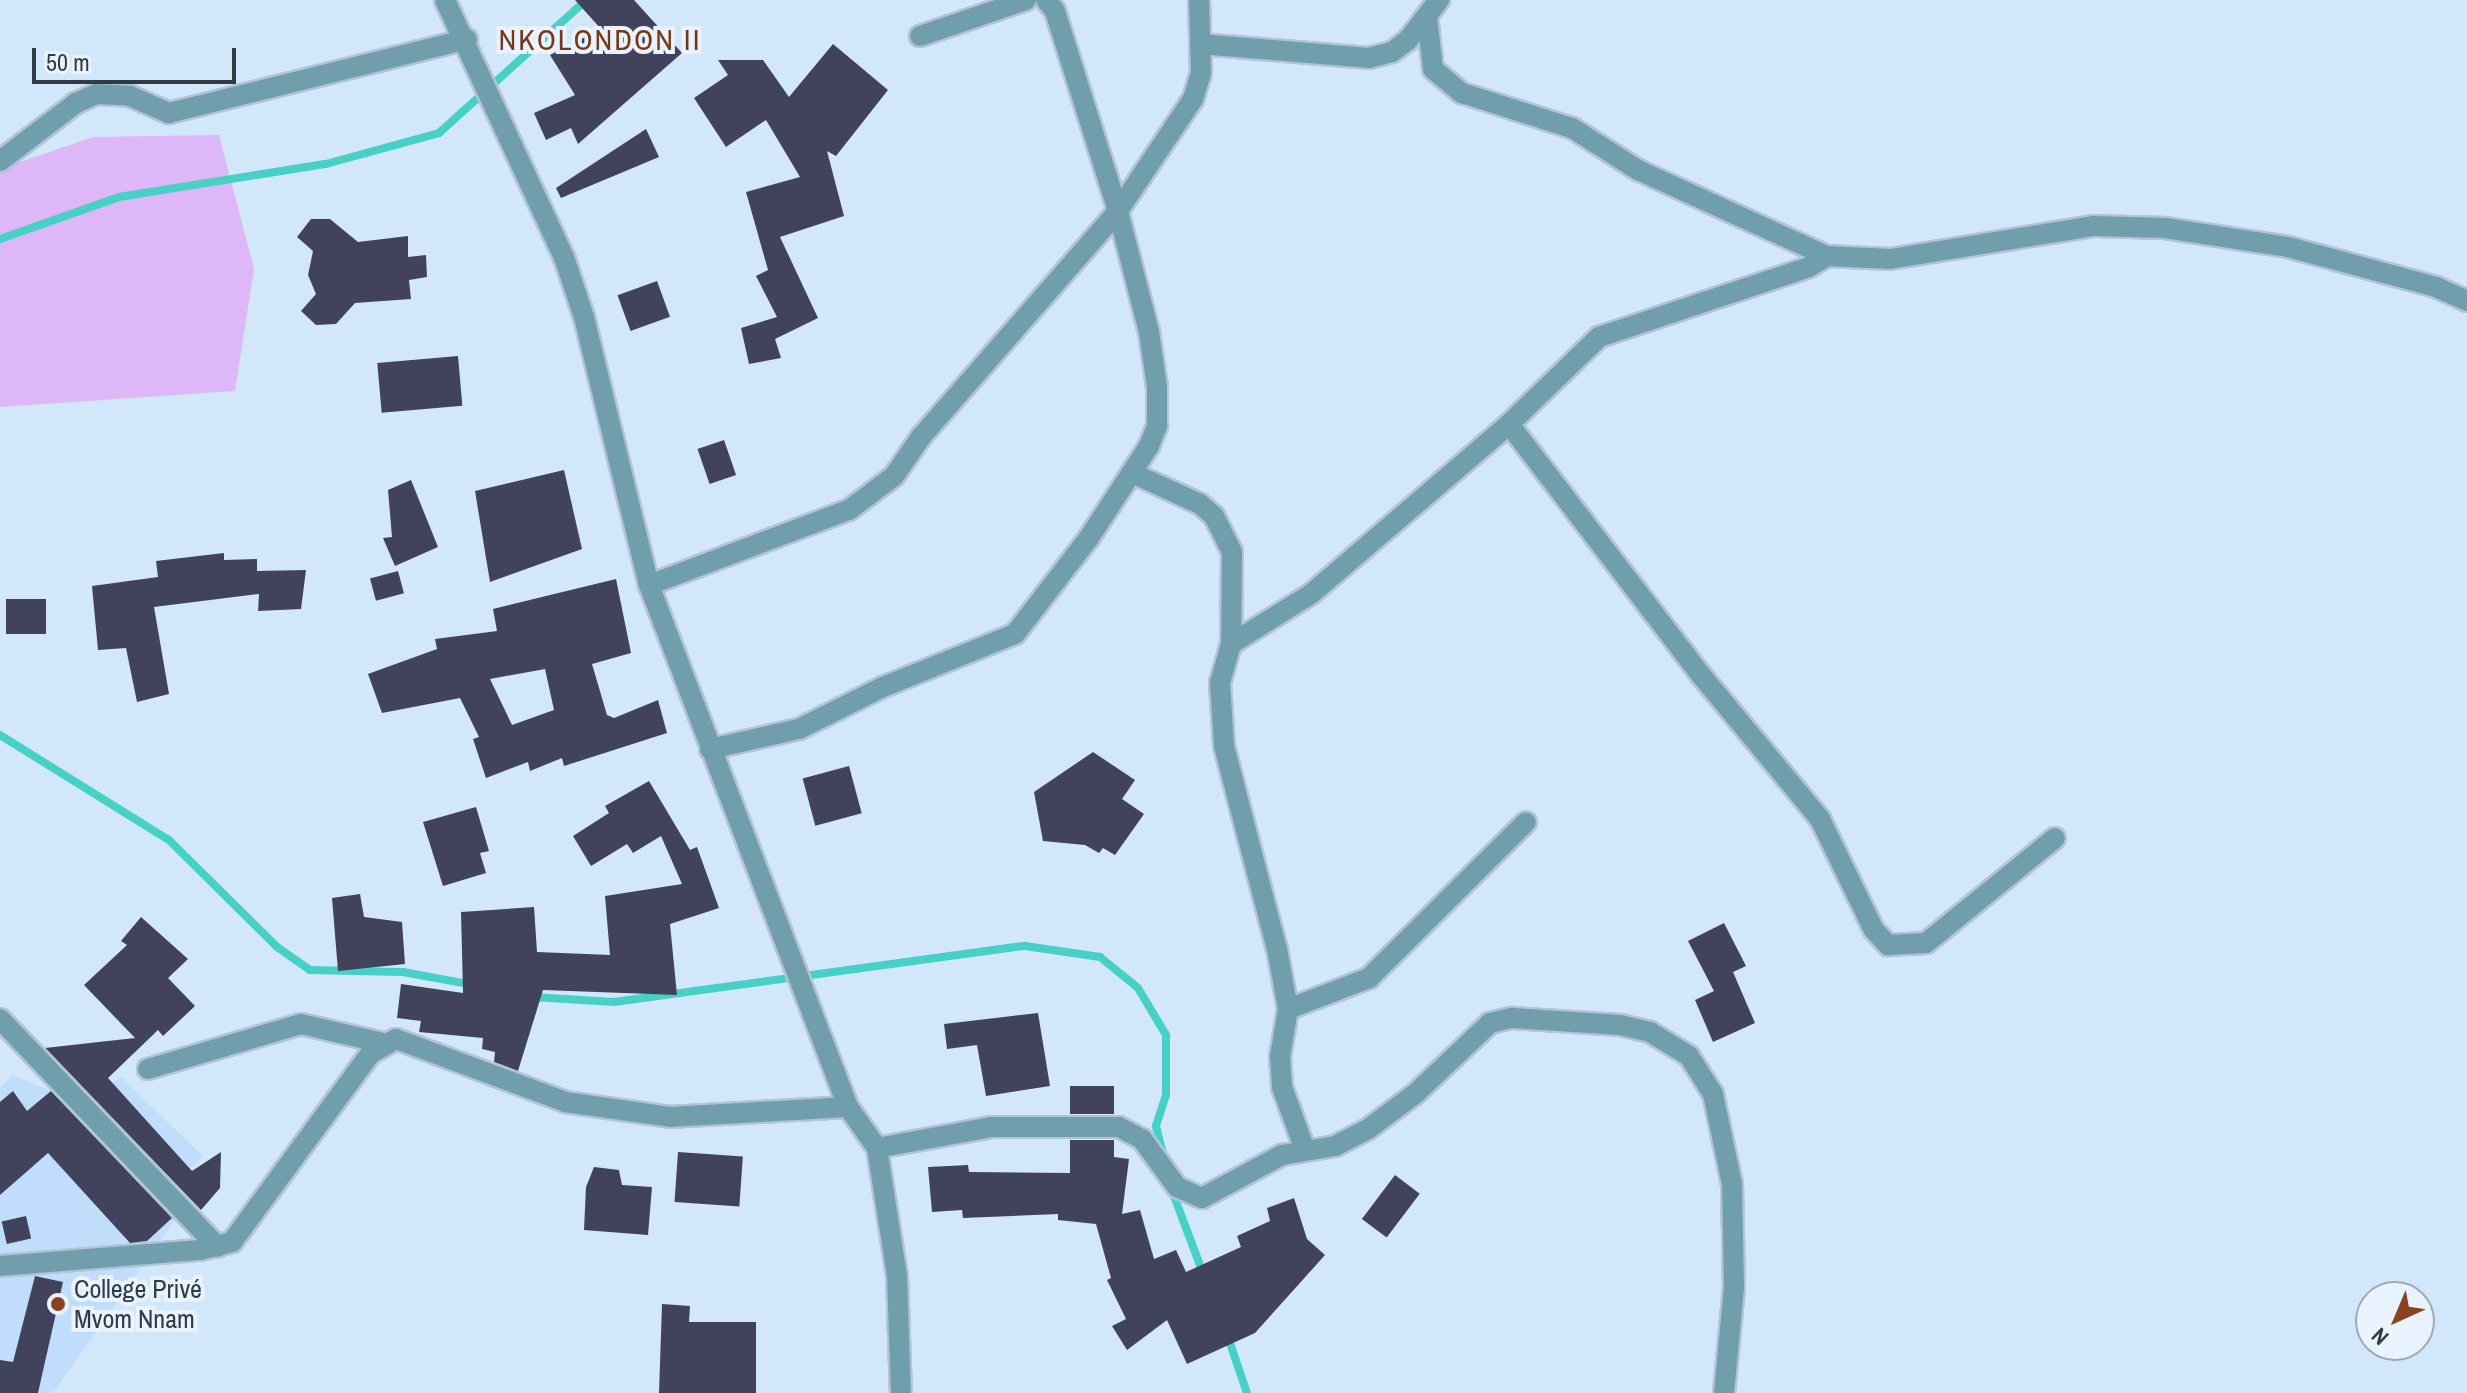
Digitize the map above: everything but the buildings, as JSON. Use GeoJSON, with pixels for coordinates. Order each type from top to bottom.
{"type":"FeatureCollection","features":[{"type":"Feature","properties":{"kind":"street"},"geometry":{"type":"LineString","coordinates":[[445,0],[467,39],[564,257],[584,317],[649,585],[848,1107],[877,1148],[897,1275],[901,1393]]}},
{"type":"Feature","properties":{"kind":"street"},"geometry":{"type":"LineString","coordinates":[[920,36],[1026,0]]}},
{"type":"Feature","properties":{"kind":"street"},"geometry":{"type":"LineString","coordinates":[[710,749],[799,729],[883,687],[1015,634],[1132,473],[1157,426],[1157,387],[1118,211],[1055,11],[1046,0]]}},
{"type":"Feature","properties":{"kind":"street"},"geometry":{"type":"LineString","coordinates":[[649,585],[849,510],[872,496],[1118,211],[1193,99],[1201,72],[1199,0]]}},
{"type":"Feature","properties":{"kind":"street"},"geometry":{"type":"LineString","coordinates":[[1200,44],[1369,58],[1392,52],[1427,17],[1439,0]]}},
{"type":"Feature","properties":{"kind":"street"},"geometry":{"type":"LineString","coordinates":[[1427,17],[1433,69],[1462,93],[1572,128],[1638,170],[1827,256],[1890,259],[2094,226],[2165,228],[2288,247],[2436,287],[2467,301]]}},
{"type":"Feature","properties":{"kind":"street"},"geometry":{"type":"LineString","coordinates":[[0,161],[76,103],[96,94],[130,96],[169,113],[467,39]]}},
{"type":"Feature","properties":{"kind":"street"},"geometry":{"type":"LineString","coordinates":[[1231,644],[1311,594],[1509,424],[1599,337],[1809,267],[1827,256]]}},
{"type":"Feature","properties":{"kind":"street"},"geometry":{"type":"LineString","coordinates":[[1509,424],[1701,675],[1820,819],[1874,930],[1888,945],[1926,943],[2055,838]]}},
{"type":"Feature","properties":{"kind":"street"},"geometry":{"type":"LineString","coordinates":[[1132,473],[1200,504],[1224,534],[1232,552],[1231,644],[1220,683],[1224,746],[1288,1009],[1280,1057],[1282,1087],[1305,1150]]}},
{"type":"Feature","properties":{"kind":"street"},"geometry":{"type":"LineString","coordinates":[[1288,1009],[1369,978],[1526,822]]}},
{"type":"Feature","properties":{"kind":"street"},"geometry":{"type":"LineString","coordinates":[[877,1148],[991,1127],[1119,1127],[1142,1139],[1177,1187],[1202,1198],[1282,1155],[1335,1146],[1368,1129],[1415,1094],[1490,1023],[1512,1018],[1620,1025],[1650,1032],[1689,1056],[1713,1094],[1732,1184],[1734,1287],[1724,1393]]}},
{"type":"Feature","properties":{"kind":"street"},"geometry":{"type":"LineString","coordinates":[[0,1019],[218,1247]]}},
{"type":"Feature","properties":{"kind":"street"},"geometry":{"type":"LineString","coordinates":[[148,1069],[301,1024],[383,1043],[396,1039],[412,1043],[565,1102],[670,1117],[848,1107]]}},
{"type":"Feature","properties":{"kind":"street"},"geometry":{"type":"LineString","coordinates":[[0,1266],[218,1247],[244,1229],[383,1043]]}},
{"type":"Feature","properties":{"kind":"shaded area"},"geometry":{"type":"Polygon","coordinates":[[[219,135],[254,269],[235,391],[0,407],[0,169],[93,137],[219,135]]]}},
{"type":"Feature","properties":{"kind":"shaded area","name":"College Privé Mvom Nnam"},"geometry":{"type":"Polygon","coordinates":[[[12,1075],[80,1103],[121,1077],[203,1156],[165,1196],[179,1214],[53,1393],[0,1393],[0,1088],[12,1075]]]}},
{"type":"Feature","properties":{"kind":"waterway"},"geometry":{"type":"LineString","coordinates":[[0,239],[119,197],[326,164],[439,133],[586,0]]}},
{"type":"Feature","properties":{"kind":"waterway"},"geometry":{"type":"LineString","coordinates":[[0,735],[170,841],[277,947],[310,970],[403,972],[473,985]]}},
{"type":"Feature","properties":{"kind":"waterway"},"geometry":{"type":"LineString","coordinates":[[533,997],[614,1002],[1025,946],[1100,957],[1138,988],[1166,1035],[1166,1095],[1156,1126],[1164,1159]]}},
{"type":"Feature","properties":{"kind":"waterway"},"geometry":{"type":"LineString","coordinates":[[1171,1188],[1204,1276]]}},
{"type":"Feature","properties":{"kind":"waterway"},"geometry":{"type":"LineString","coordinates":[[1228,1337],[1247,1393]]}},
{"type":"Feature","properties":{"kind":"place","name":"College Privé Mvom Nnam"},"geometry":{"type":"Point","coordinates":[58,1304]}},
{"type":"Feature","properties":{"kind":"district","name":"NKOLONDON II"},"geometry":{"type":"Point","coordinates":[600,39]}}]}
